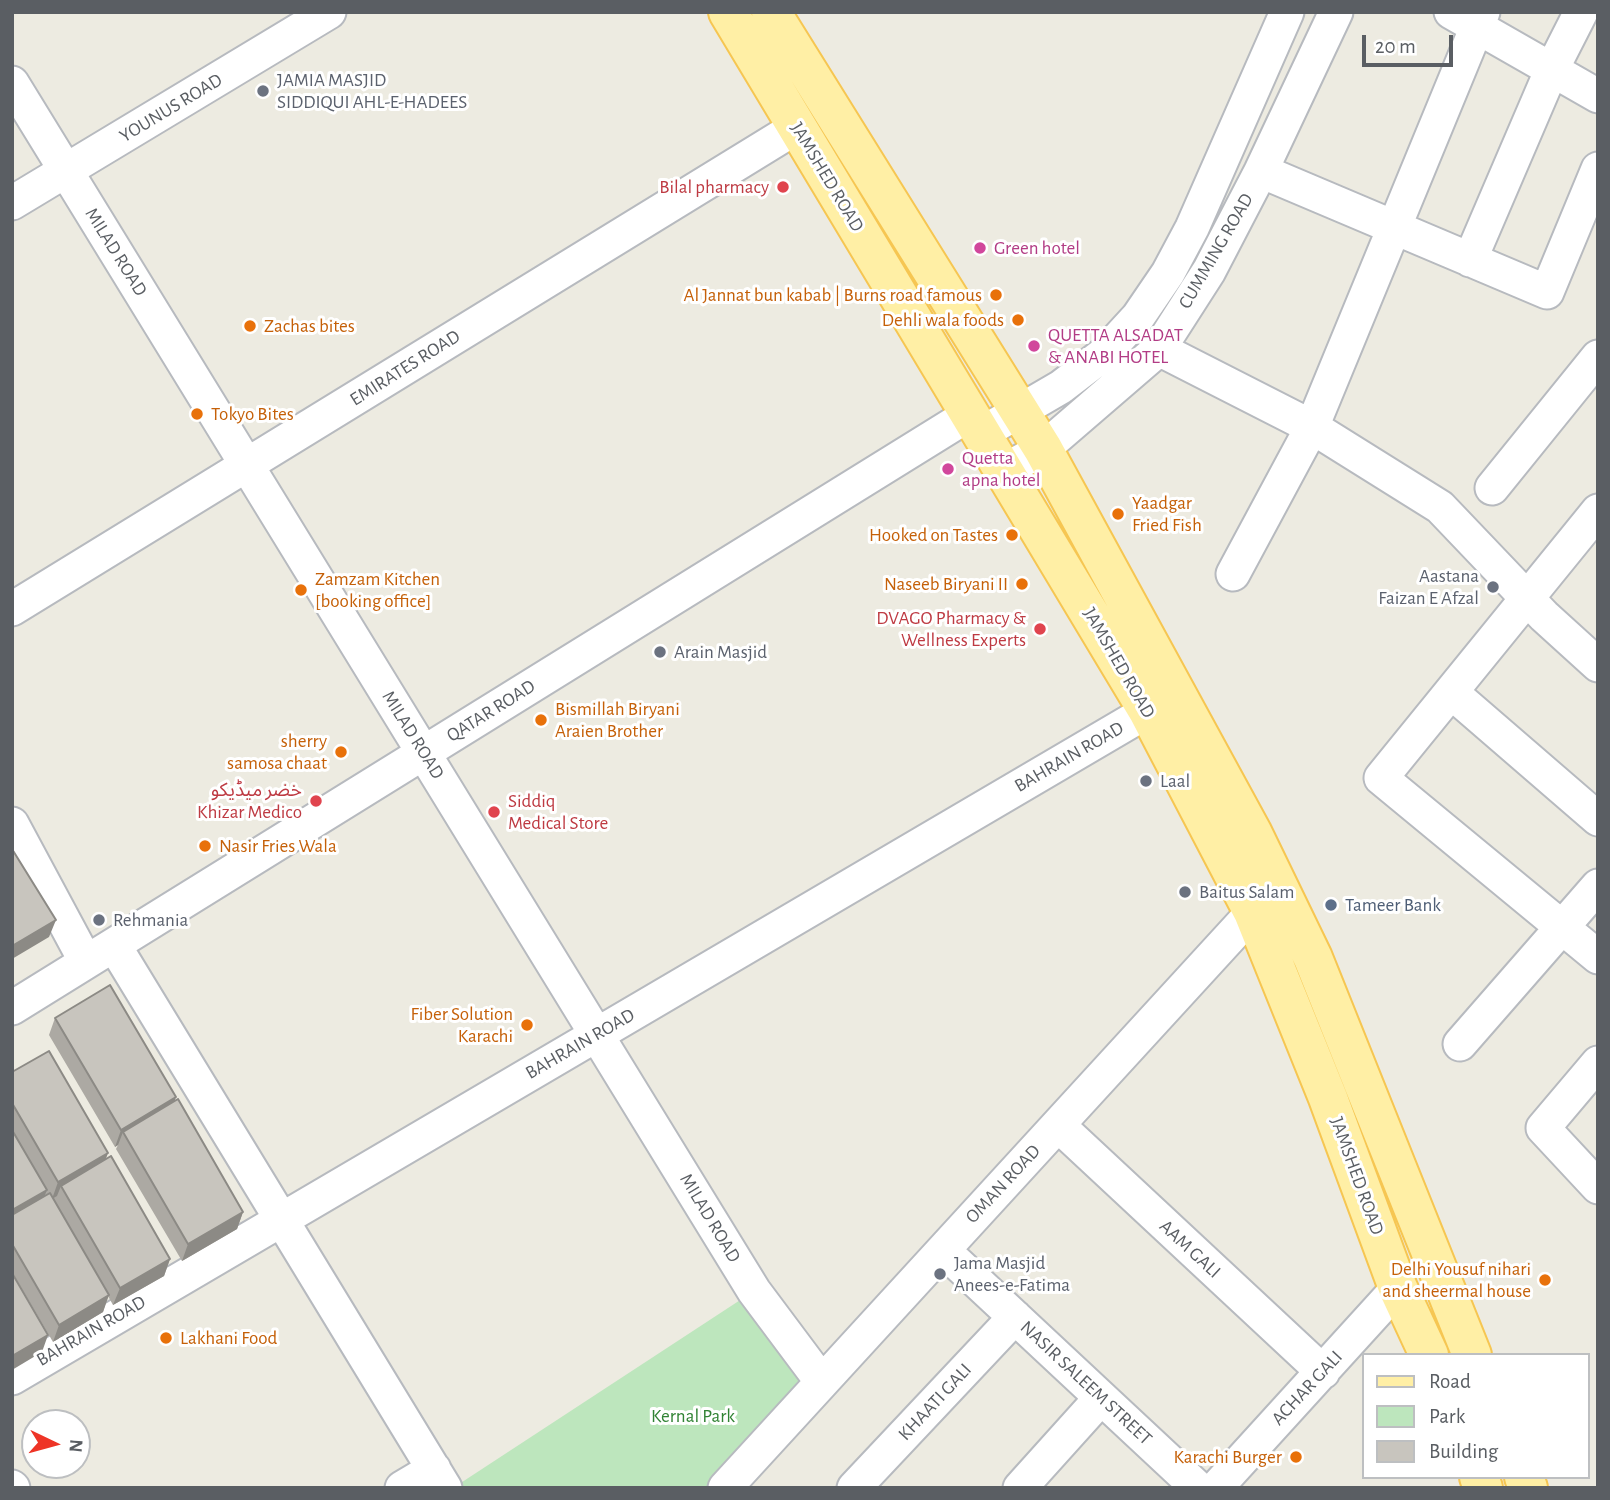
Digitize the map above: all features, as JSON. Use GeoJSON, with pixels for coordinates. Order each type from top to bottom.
{"type":"FeatureCollection","features":[{"type":"Feature","properties":{"kind":"main road","name":"JAMSHED ROAD"},"geometry":{"type":"LineString","coordinates":[[728,12],[1148,711],[1254,912],[1328,1098],[1398,1288],[1428,1353]]}},
{"type":"Feature","properties":{"kind":"main road","name":"JAMSHED ROAD"},"geometry":{"type":"LineString","coordinates":[[771,12],[1043,449],[1252,832],[1307,946],[1471,1353]]}},
{"type":"Feature","properties":{"kind":"street","name":"YOUNUS ROAD"},"geometry":{"type":"LineString","coordinates":[[12,203],[329,12]]}},
{"type":"Feature","properties":{"kind":"street","name":"CUMMING ROAD"},"geometry":{"type":"LineString","coordinates":[[976,423],[1021,412],[1104,354],[1138,317],[1168,273],[1222,166],[1287,12]]}},
{"type":"Feature","properties":{"kind":"street","name":"CUMMING ROAD"},"geometry":{"type":"LineString","coordinates":[[1005,470],[1043,449],[1159,349],[1209,271],[1261,171],[1336,12]]}},
{"type":"Feature","properties":{"kind":"street"},"geometry":{"type":"LineString","coordinates":[[1470,260],[1552,69],[1581,12]]}},
{"type":"Feature","properties":{"kind":"street"},"geometry":{"type":"LineString","coordinates":[[1233,574],[1312,427],[1394,227],[1471,17],[1598,96]]}},
{"type":"Feature","properties":{"kind":"street","name":"MILAD ROAD"},"geometry":{"type":"LineString","coordinates":[[12,83],[754,1291],[822,1382]]}},
{"type":"Feature","properties":{"kind":"street","name":"EMIRATES ROAD"},"geometry":{"type":"LineString","coordinates":[[12,609],[797,127]]}},
{"type":"Feature","properties":{"kind":"street"},"geometry":{"type":"LineString","coordinates":[[1261,171],[1547,292],[1598,169]]}},
{"type":"Feature","properties":{"kind":"street"},"geometry":{"type":"LineString","coordinates":[[1159,349],[1312,427],[1440,508],[1527,599],[1598,665]]}},
{"type":"Feature","properties":{"kind":"street"},"geometry":{"type":"LineString","coordinates":[[1492,488],[1598,357]]}},
{"type":"Feature","properties":{"kind":"street","name":"QATAR ROAD"},"geometry":{"type":"LineString","coordinates":[[12,1008],[424,753],[976,423]]}},
{"type":"Feature","properties":{"kind":"street"},"geometry":{"type":"LineString","coordinates":[[1598,511],[1381,778],[1598,957]]}},
{"type":"Feature","properties":{"kind":"street"},"geometry":{"type":"LineString","coordinates":[[1451,692],[1598,819]]}},
{"type":"Feature","properties":{"kind":"street","name":"BAHRAIN ROAD"},"geometry":{"type":"LineString","coordinates":[[12,1378],[1148,711]]}},
{"type":"Feature","properties":{"kind":"street"},"geometry":{"type":"LineString","coordinates":[[12,824],[282,1220],[439,1478],[402,1488]]}},
{"type":"Feature","properties":{"kind":"street"},"geometry":{"type":"LineString","coordinates":[[1460,1044],[1598,886]]}},
{"type":"Feature","properties":{"kind":"street","name":"OMAN ROAD"},"geometry":{"type":"LineString","coordinates":[[725,1488],[1254,912]]}},
{"type":"Feature","properties":{"kind":"street"},"geometry":{"type":"LineString","coordinates":[[1598,1063],[1543,1128],[1598,1187]]}},
{"type":"Feature","properties":{"kind":"street","name":"AAM GALI"},"geometry":{"type":"LineString","coordinates":[[1058,1125],[1323,1372]]}},
{"type":"Feature","properties":{"kind":"street","name":"NASIR SALEEM STREET"},"geometry":{"type":"LineString","coordinates":[[943,1250],[1198,1488]]}},
{"type":"Feature","properties":{"kind":"street","name":"ACHAR GALI"},"geometry":{"type":"LineString","coordinates":[[1216,1488],[1398,1288]]}},
{"type":"Feature","properties":{"kind":"street","name":"KHAATI GALI"},"geometry":{"type":"LineString","coordinates":[[854,1488],[1015,1317]]}},
{"type":"Feature","properties":{"kind":"street"},"geometry":{"type":"LineString","coordinates":[[1020,1488],[1101,1398]]}},
{"type":"Feature","properties":{"kind":"green space","name":"Kernal Park"},"geometry":{"type":"Polygon","coordinates":[[[754,1291],[822,1382],[725,1488],[453,1488],[754,1291]]]}},
{"type":"Feature","properties":{"kind":"building"},"geometry":{"type":"Polygon","coordinates":[[[12,849],[56,920],[12,946],[12,849]]]}},
{"type":"Feature","properties":{"kind":"building"},"geometry":{"type":"Polygon","coordinates":[[[110,985],[176,1097],[121,1130],[55,1018],[110,985]]]}},
{"type":"Feature","properties":{"kind":"building"},"geometry":{"type":"Polygon","coordinates":[[[49,1051],[108,1153],[58,1182],[12,1103],[12,1072],[49,1051]]]}},
{"type":"Feature","properties":{"kind":"building"},"geometry":{"type":"Polygon","coordinates":[[[178,1099],[243,1212],[188,1244],[123,1132],[178,1099]]]}},
{"type":"Feature","properties":{"kind":"building"},"geometry":{"type":"Polygon","coordinates":[[[12,1130],[47,1190],[12,1210],[12,1130]]]}},
{"type":"Feature","properties":{"kind":"building"},"geometry":{"type":"Polygon","coordinates":[[[111,1156],[170,1259],[120,1288],[61,1186],[111,1156]]]}},
{"type":"Feature","properties":{"kind":"building"},"geometry":{"type":"Polygon","coordinates":[[[50,1193],[109,1295],[59,1325],[12,1244],[12,1215],[50,1193]]]}},
{"type":"Feature","properties":{"kind":"building"},"geometry":{"type":"Polygon","coordinates":[[[12,1273],[48,1335],[12,1356],[12,1273]]]}},
{"type":"Feature","properties":{"kind":"place","name":"JAMIA MASJID SIDDIQUI AHL-E-HADEES"},"geometry":{"type":"Point","coordinates":[263,91]}},
{"type":"Feature","properties":{"kind":"place","name":"Bilal pharmacy"},"geometry":{"type":"Point","coordinates":[783,187]}},
{"type":"Feature","properties":{"kind":"place","name":"Green hotel"},"geometry":{"type":"Point","coordinates":[980,248]}},
{"type":"Feature","properties":{"kind":"place","name":"Al Jannat bun kabab | Burns road famous"},"geometry":{"type":"Point","coordinates":[996,295]}},
{"type":"Feature","properties":{"kind":"place","name":"Dehli wala foods"},"geometry":{"type":"Point","coordinates":[1018,320]}},
{"type":"Feature","properties":{"kind":"place","name":"Zachas bites"},"geometry":{"type":"Point","coordinates":[250,326]}},
{"type":"Feature","properties":{"kind":"place","name":"QUETTA ALSADAT & ANABI HOTEL"},"geometry":{"type":"Point","coordinates":[1034,346]}},
{"type":"Feature","properties":{"kind":"place","name":"Tokyo Bites"},"geometry":{"type":"Point","coordinates":[197,414]}},
{"type":"Feature","properties":{"kind":"place","name":"Quetta apna hotel"},"geometry":{"type":"Point","coordinates":[948,469]}},
{"type":"Feature","properties":{"kind":"place","name":"Yaadgar Fried Fish"},"geometry":{"type":"Point","coordinates":[1118,514]}},
{"type":"Feature","properties":{"kind":"place","name":"Hooked on Tastes"},"geometry":{"type":"Point","coordinates":[1012,535]}},
{"type":"Feature","properties":{"kind":"place","name":"Naseeb Biryani II"},"geometry":{"type":"Point","coordinates":[1022,584]}},
{"type":"Feature","properties":{"kind":"place","name":"Aastana Faizan E Afzal"},"geometry":{"type":"Point","coordinates":[1493,587]}},
{"type":"Feature","properties":{"kind":"place","name":"Zamzam Kitchen [booking office]"},"geometry":{"type":"Point","coordinates":[301,590]}},
{"type":"Feature","properties":{"kind":"place","name":"DVAGO Pharmacy & Wellness Experts"},"geometry":{"type":"Point","coordinates":[1040,629]}},
{"type":"Feature","properties":{"kind":"place","name":"Arain Masjid"},"geometry":{"type":"Point","coordinates":[660,652]}},
{"type":"Feature","properties":{"kind":"place","name":"Bismillah Biryani Araien Brother"},"geometry":{"type":"Point","coordinates":[541,720]}},
{"type":"Feature","properties":{"kind":"place","name":"sherry samosa chaat"},"geometry":{"type":"Point","coordinates":[341,752]}},
{"type":"Feature","properties":{"kind":"place","name":"Laal"},"geometry":{"type":"Point","coordinates":[1146,781]}},
{"type":"Feature","properties":{"kind":"place","name":"خضر میڈیکو Khizar Medico"},"geometry":{"type":"Point","coordinates":[316,801]}},
{"type":"Feature","properties":{"kind":"place","name":"Siddiq Medical Store"},"geometry":{"type":"Point","coordinates":[494,812]}},
{"type":"Feature","properties":{"kind":"place","name":"Nasir Fries Wala"},"geometry":{"type":"Point","coordinates":[205,846]}},
{"type":"Feature","properties":{"kind":"place","name":"Baitus Salam"},"geometry":{"type":"Point","coordinates":[1185,892]}},
{"type":"Feature","properties":{"kind":"place","name":"Tameer Bank"},"geometry":{"type":"Point","coordinates":[1331,905]}},
{"type":"Feature","properties":{"kind":"place","name":"Rehmania"},"geometry":{"type":"Point","coordinates":[99,920]}},
{"type":"Feature","properties":{"kind":"place","name":"Fiber Solution Karachi"},"geometry":{"type":"Point","coordinates":[527,1025]}},
{"type":"Feature","properties":{"kind":"place","name":"Jama Masjid Anees-e-Fatima"},"geometry":{"type":"Point","coordinates":[940,1274]}},
{"type":"Feature","properties":{"kind":"place","name":"Delhi Yousuf nihari and sheermal house"},"geometry":{"type":"Point","coordinates":[1545,1280]}},
{"type":"Feature","properties":{"kind":"place","name":"Lakhani Food"},"geometry":{"type":"Point","coordinates":[166,1338]}},
{"type":"Feature","properties":{"kind":"place","name":"Karachi Burger"},"geometry":{"type":"Point","coordinates":[1296,1457]}}]}
